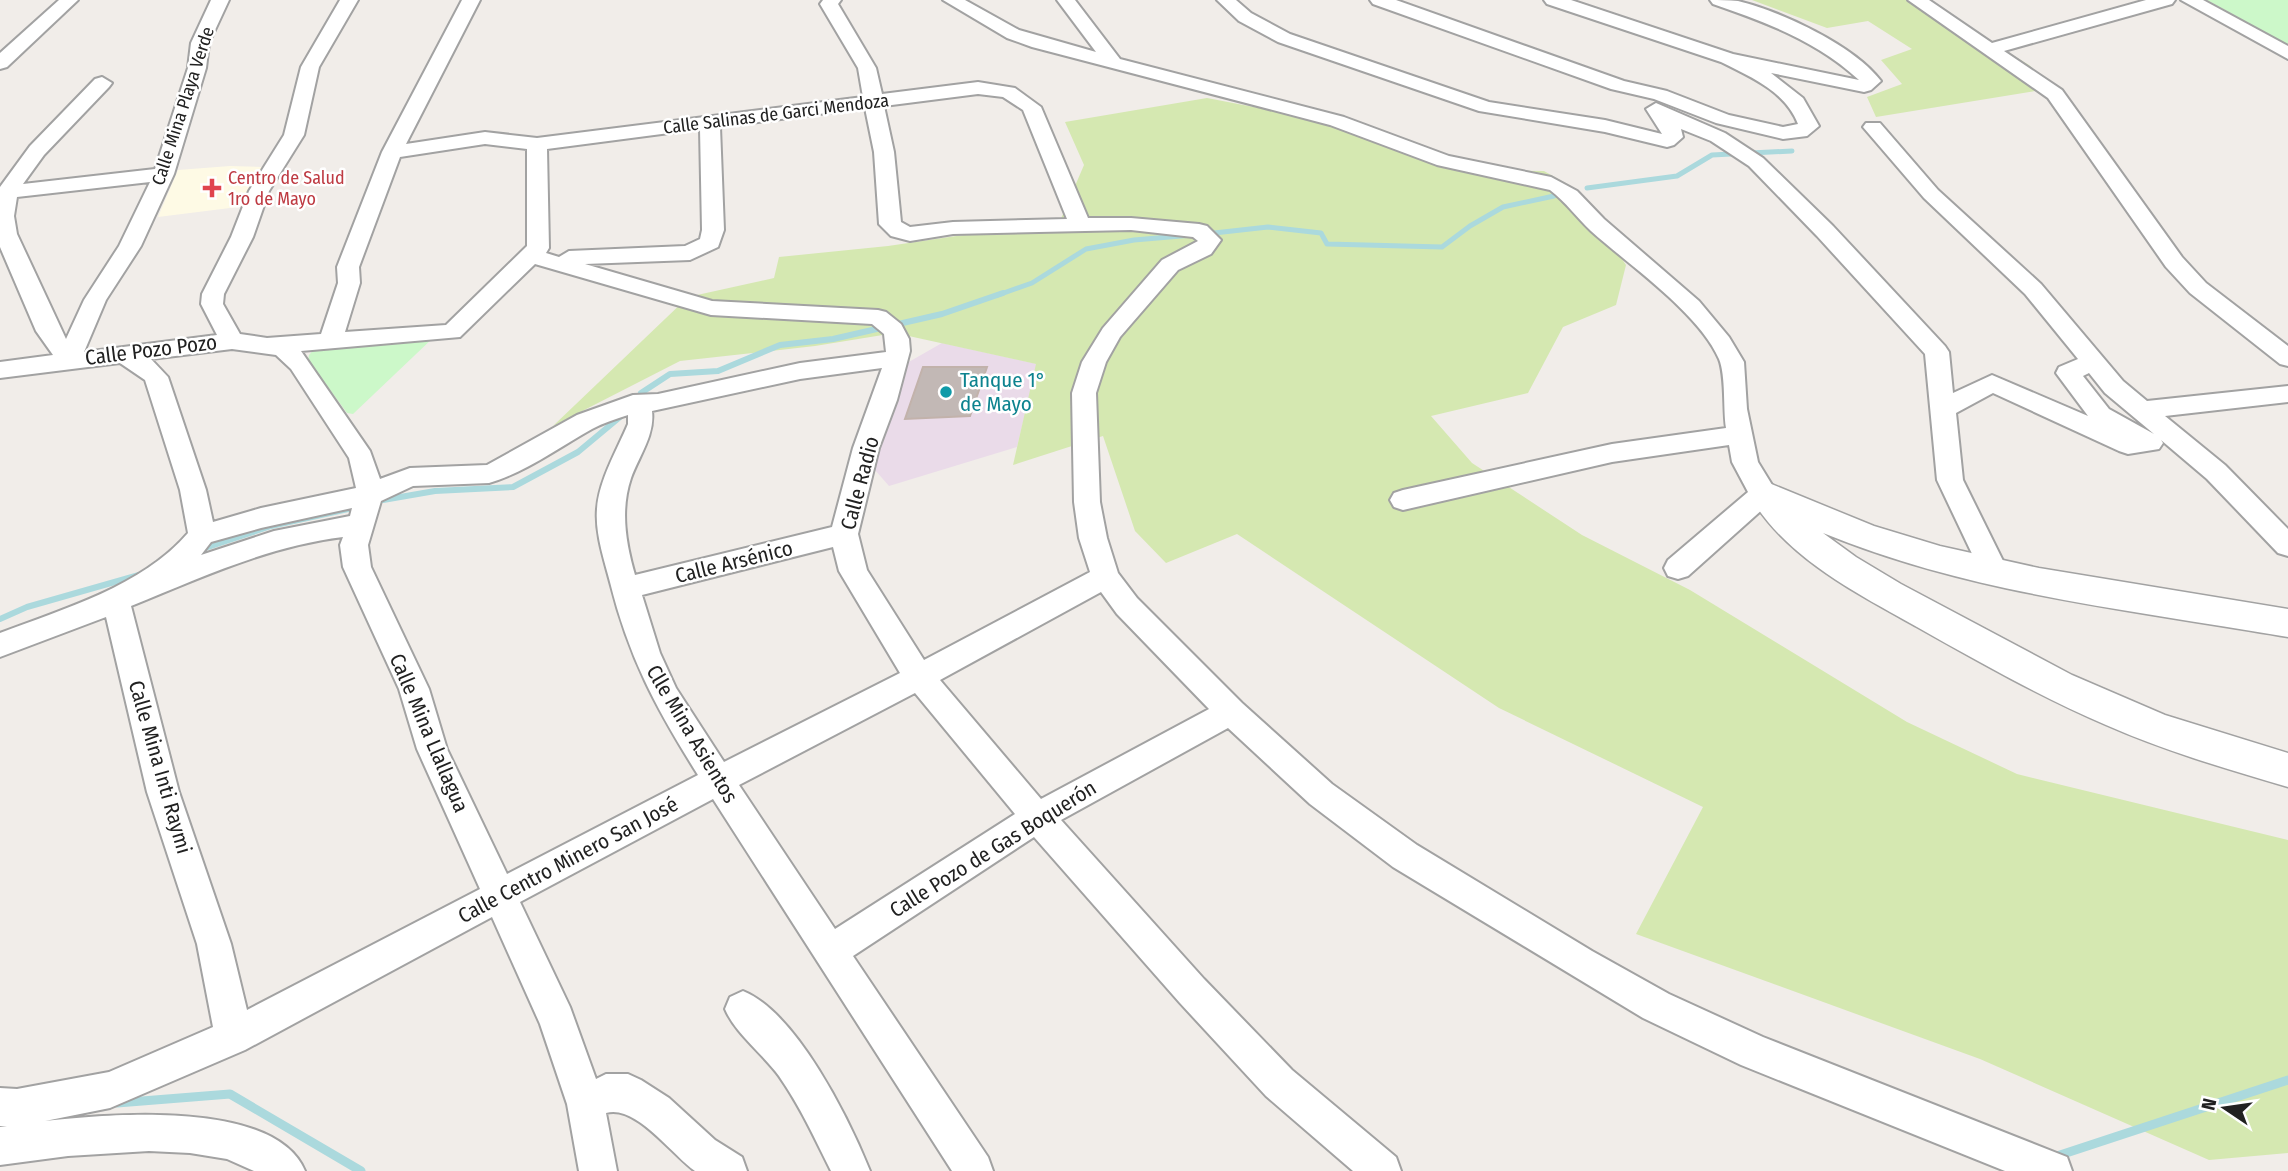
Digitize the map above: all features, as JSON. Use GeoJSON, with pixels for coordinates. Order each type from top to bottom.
{"type":"FeatureCollection","features":[{"type":"Feature","properties":{"kind":"street"},"geometry":{"type":"LineString","coordinates":[[0,46],[51,0]]}},
{"type":"Feature","properties":{"kind":"street"},"geometry":{"type":"LineString","coordinates":[[0,63],[69,0]]}},
{"type":"Feature","properties":{"kind":"street","name":"Calle Mina Playa Verde"},"geometry":{"type":"LineString","coordinates":[[68,359],[95,300],[130,246],[164,174],[197,68],[200,43],[220,0]]}},
{"type":"Feature","properties":{"kind":"street"},"geometry":{"type":"LineString","coordinates":[[232,341],[212,304],[213,293],[242,237],[260,191],[294,135],[310,67],[349,0]]}},
{"type":"Feature","properties":{"kind":"street"},"geometry":{"type":"LineString","coordinates":[[331,341],[349,283],[348,267],[392,152],[471,0]]}},
{"type":"Feature","properties":{"kind":"street"},"geometry":{"type":"LineString","coordinates":[[832,0],[829,4],[867,68],[884,152],[890,224],[899,231],[910,234],[953,228],[1131,224],[1199,231],[1210,240],[1203,249],[1170,265],[1111,333],[1094,362],[1084,393],[1087,502],[1093,538],[1105,577],[1127,606],[1231,712],[1321,794],[1405,856],[1656,1006],[1754,1052],[2053,1171]]}},
{"type":"Feature","properties":{"kind":"street"},"geometry":{"type":"LineString","coordinates":[[952,0],[1025,38],[1356,126],[1444,161],[1557,186],[1570,195],[1595,225],[1691,306],[1721,342],[1732,362],[1740,435],[1745,462],[1751,476],[1801,536],[1828,558],[2071,692],[2159,729],[2288,770]]}},
{"type":"Feature","properties":{"kind":"street"},"geometry":{"type":"LineString","coordinates":[[1066,0],[1114,63]]}},
{"type":"Feature","properties":{"kind":"street"},"geometry":{"type":"LineString","coordinates":[[1226,0],[1245,17],[1284,38],[1486,107],[1605,126],[1667,141],[1673,137],[1671,129],[1647,101],[1618,85]]}},
{"type":"Feature","properties":{"kind":"street"},"geometry":{"type":"LineString","coordinates":[[1379,0],[1618,85],[1660,95],[1723,119],[1783,134],[1800,132],[1809,126],[1806,117],[1780,87],[1728,58]]}},
{"type":"Feature","properties":{"kind":"street"},"geometry":{"type":"LineString","coordinates":[[1553,0],[1728,58],[1845,85],[1864,86],[1871,81],[1862,72],[1799,30],[1719,0]]}},
{"type":"Feature","properties":{"kind":"street"},"geometry":{"type":"LineString","coordinates":[[1917,0],[2055,94],[2174,262],[2198,288],[2288,358]]}},
{"type":"Feature","properties":{"kind":"street"},"geometry":{"type":"LineString","coordinates":[[1990,50],[2166,0]]}},
{"type":"Feature","properties":{"kind":"street"},"geometry":{"type":"LineString","coordinates":[[2190,0],[2288,53]]}},
{"type":"Feature","properties":{"kind":"street","name":"Calle Pozo Pozo"},"geometry":{"type":"LineString","coordinates":[[102,83],[4,192],[2,219],[8,240],[48,331],[68,359],[232,341],[267,346],[452,332],[532,256]]}},
{"type":"Feature","properties":{"kind":"street","name":"Calle Salinas de Garci Mendoza"},"geometry":{"type":"LineString","coordinates":[[392,152],[485,138],[537,144],[978,88],[1008,92],[1031,107],[1080,224]]}},
{"type":"Feature","properties":{"kind":"street"},"geometry":{"type":"LineString","coordinates":[[1660,114],[1718,137],[1756,162],[1825,231],[1937,352],[1950,480],[1994,571]]}},
{"type":"Feature","properties":{"kind":"street"},"geometry":{"type":"LineString","coordinates":[[532,256],[578,259],[690,253],[710,242],[713,230],[710,123]]}},
{"type":"Feature","properties":{"kind":"street"},"geometry":{"type":"LineString","coordinates":[[1873,127],[1931,194],[2033,289],[2114,387],[2216,472],[2288,546]]}},
{"type":"Feature","properties":{"kind":"street"},"geometry":{"type":"LineString","coordinates":[[532,256],[538,248],[539,239],[537,144]]}},
{"type":"Feature","properties":{"kind":"street"},"geometry":{"type":"LineString","coordinates":[[4,192],[164,174]]}},
{"type":"Feature","properties":{"kind":"street"},"geometry":{"type":"LineString","coordinates":[[116,601],[186,554],[202,535],[261,518],[370,495],[410,477],[489,474],[509,467],[586,421],[633,404],[800,371],[897,358],[900,341],[897,334],[893,327],[878,317],[711,308],[532,256]]}},
{"type":"Feature","properties":{"kind":"street"},"geometry":{"type":"LineString","coordinates":[[267,346],[283,348],[299,363],[360,457],[366,471],[370,495]]}},
{"type":"Feature","properties":{"kind":"street"},"geometry":{"type":"LineString","coordinates":[[122,354],[145,366],[156,377],[193,491],[202,535]]}},
{"type":"Feature","properties":{"kind":"street","name":"Calle Radio"},"geometry":{"type":"LineString","coordinates":[[897,358],[885,400],[866,448],[844,534],[853,571],[919,677],[1037,817],[1192,991],[1279,1083],[1382,1171]]}},
{"type":"Feature","properties":{"kind":"street"},"geometry":{"type":"LineString","coordinates":[[0,370],[68,359]]}},
{"type":"Feature","properties":{"kind":"street"},"geometry":{"type":"LineString","coordinates":[[1942,410],[1992,383],[2128,444],[2150,443],[2100,415],[2068,373],[2093,362]]}},
{"type":"Feature","properties":{"kind":"street"},"geometry":{"type":"LineString","coordinates":[[2142,410],[2288,394]]}},
{"type":"Feature","properties":{"kind":"street","name":"Clle Mina Asientos"},"geometry":{"type":"LineString","coordinates":[[633,404],[640,411],[640,424],[617,480],[610,509],[611,531],[624,589],[645,653],[660,685],[718,780],[832,950],[974,1171]]}},
{"type":"Feature","properties":{"kind":"street"},"geometry":{"type":"LineString","coordinates":[[1403,500],[1612,453],[1740,435]]}},
{"type":"Feature","properties":{"kind":"street"},"geometry":{"type":"LineString","coordinates":[[1764,493],[1842,528],[1893,546],[1994,571],[2288,623]]}},
{"type":"Feature","properties":{"kind":"street"},"geometry":{"type":"LineString","coordinates":[[1678,568],[1764,493]]}},
{"type":"Feature","properties":{"kind":"street","name":"Calle Mina Llallagua"},"geometry":{"type":"LineString","coordinates":[[370,495],[354,545],[357,567],[414,689],[432,749],[557,1020],[586,1104],[598,1171]]}},
{"type":"Feature","properties":{"kind":"street"},"geometry":{"type":"LineString","coordinates":[[0,645],[224,557],[321,528],[359,525]]}},
{"type":"Feature","properties":{"kind":"street","name":"Calle Arsénico"},"geometry":{"type":"LineString","coordinates":[[624,589],[844,534]]}},
{"type":"Feature","properties":{"kind":"street","name":"Calle Centro Minero San José"},"geometry":{"type":"LineString","coordinates":[[6,1118],[110,1090],[233,1037],[1105,577]]}},
{"type":"Feature","properties":{"kind":"street","name":"Calle Mina Inti Raymi"},"geometry":{"type":"LineString","coordinates":[[116,601],[163,793],[209,928],[230,1000],[233,1037]]}},
{"type":"Feature","properties":{"kind":"street","name":"Calle Pozo de Gas Boquerón"},"geometry":{"type":"LineString","coordinates":[[832,950],[1037,817],[1231,712]]}},
{"type":"Feature","properties":{"kind":"street"},"geometry":{"type":"LineString","coordinates":[[743,1009],[769,1031],[814,1093],[851,1171]]}},
{"type":"Feature","properties":{"kind":"street"},"geometry":{"type":"LineString","coordinates":[[586,1104],[606,1093],[628,1093],[656,1111],[702,1153],[728,1171]]}},
{"type":"Feature","properties":{"kind":"street"},"geometry":{"type":"LineString","coordinates":[[0,1146],[139,1131],[205,1136],[274,1158],[286,1171]]}},
{"type":"Feature","properties":{"kind":"shaded area","name":"Centro de Salud 1ro de Mayo"},"geometry":{"type":"Polygon","coordinates":[[[230,166],[262,167],[246,206],[158,217],[178,170],[230,166]]]}},
{"type":"Feature","properties":{"kind":"shaded area","name":"Tanque 1° de Mayo"},"geometry":{"type":"Polygon","coordinates":[[[942,343],[1037,364],[1017,447],[889,486],[875,470],[879,443],[907,363],[942,343]]]}},
{"type":"Feature","properties":{"kind":"green space"},"geometry":{"type":"Polygon","coordinates":[[[1752,0],[1922,0],[2029,65],[2054,88],[1876,117],[1867,97],[1902,84],[1881,60],[1912,49],[1868,21],[1827,28],[1752,0]]]}},
{"type":"Feature","properties":{"kind":"green space"},"geometry":{"type":"Polygon","coordinates":[[[2207,0],[2288,0],[2288,45],[2207,0]]]}},
{"type":"Feature","properties":{"kind":"green space"},"geometry":{"type":"Polygon","coordinates":[[[1207,98],[1296,115],[1400,144],[1470,170],[1544,171],[1574,188],[1626,265],[1616,305],[1563,327],[1528,393],[1431,416],[1472,463],[1582,535],[1690,590],[1907,722],[2017,774],[2288,840],[2288,1153],[2209,1160],[1980,1059],[1636,934],[1703,807],[1499,708],[1237,534],[1166,563],[1135,531],[1103,436],[1013,465],[1036,364],[895,333],[815,346],[680,361],[553,426],[688,297],[774,278],[779,257],[888,246],[1060,221],[1084,165],[1065,122],[1207,98]]]}},
{"type":"Feature","properties":{"kind":"green space"},"geometry":{"type":"Polygon","coordinates":[[[435,336],[353,414],[347,413],[308,360],[318,345],[435,336]]]}},
{"type":"Feature","properties":{"kind":"building","name":"Tanque 1° de Mayo"},"geometry":{"type":"Polygon","coordinates":[[[923,367],[987,367],[970,416],[905,419],[923,367]]]}},
{"type":"Feature","properties":{"kind":"waterway"},"geometry":{"type":"LineString","coordinates":[[1587,188],[1677,176],[1712,155],[1792,151]]}},
{"type":"Feature","properties":{"kind":"waterway"},"geometry":{"type":"LineString","coordinates":[[1205,234],[1268,227],[1321,233],[1327,244],[1442,247],[1470,226],[1503,207],[1554,196]]}},
{"type":"Feature","properties":{"kind":"waterway"},"geometry":{"type":"LineString","coordinates":[[998,295],[1032,283],[1086,249],[1134,240],[1193,235]]}},
{"type":"Feature","properties":{"kind":"waterway"},"geometry":{"type":"LineString","coordinates":[[641,393],[670,374],[718,371],[780,345],[833,339],[942,314],[1003,293]]}},
{"type":"Feature","properties":{"kind":"waterway"},"geometry":{"type":"LineString","coordinates":[[383,500],[435,491],[513,487],[578,452],[626,412]]}},
{"type":"Feature","properties":{"kind":"waterway"},"geometry":{"type":"LineString","coordinates":[[199,550],[271,526],[357,507]]}},
{"type":"Feature","properties":{"kind":"waterway"},"geometry":{"type":"LineString","coordinates":[[0,619],[27,607],[139,575]]}},
{"type":"Feature","properties":{"kind":"waterway"},"geometry":{"type":"LineString","coordinates":[[2054,1157],[2288,1080]]}},
{"type":"Feature","properties":{"kind":"waterway"},"geometry":{"type":"LineString","coordinates":[[117,1103],[230,1094],[361,1171]]}},
{"type":"Feature","properties":{"kind":"place","name":"Centro de Salud 1ro de Mayo"},"geometry":{"type":"Point","coordinates":[212,188]}},
{"type":"Feature","properties":{"kind":"place","name":"Tanque 1° de Mayo"},"geometry":{"type":"Point","coordinates":[946,392]}}]}
